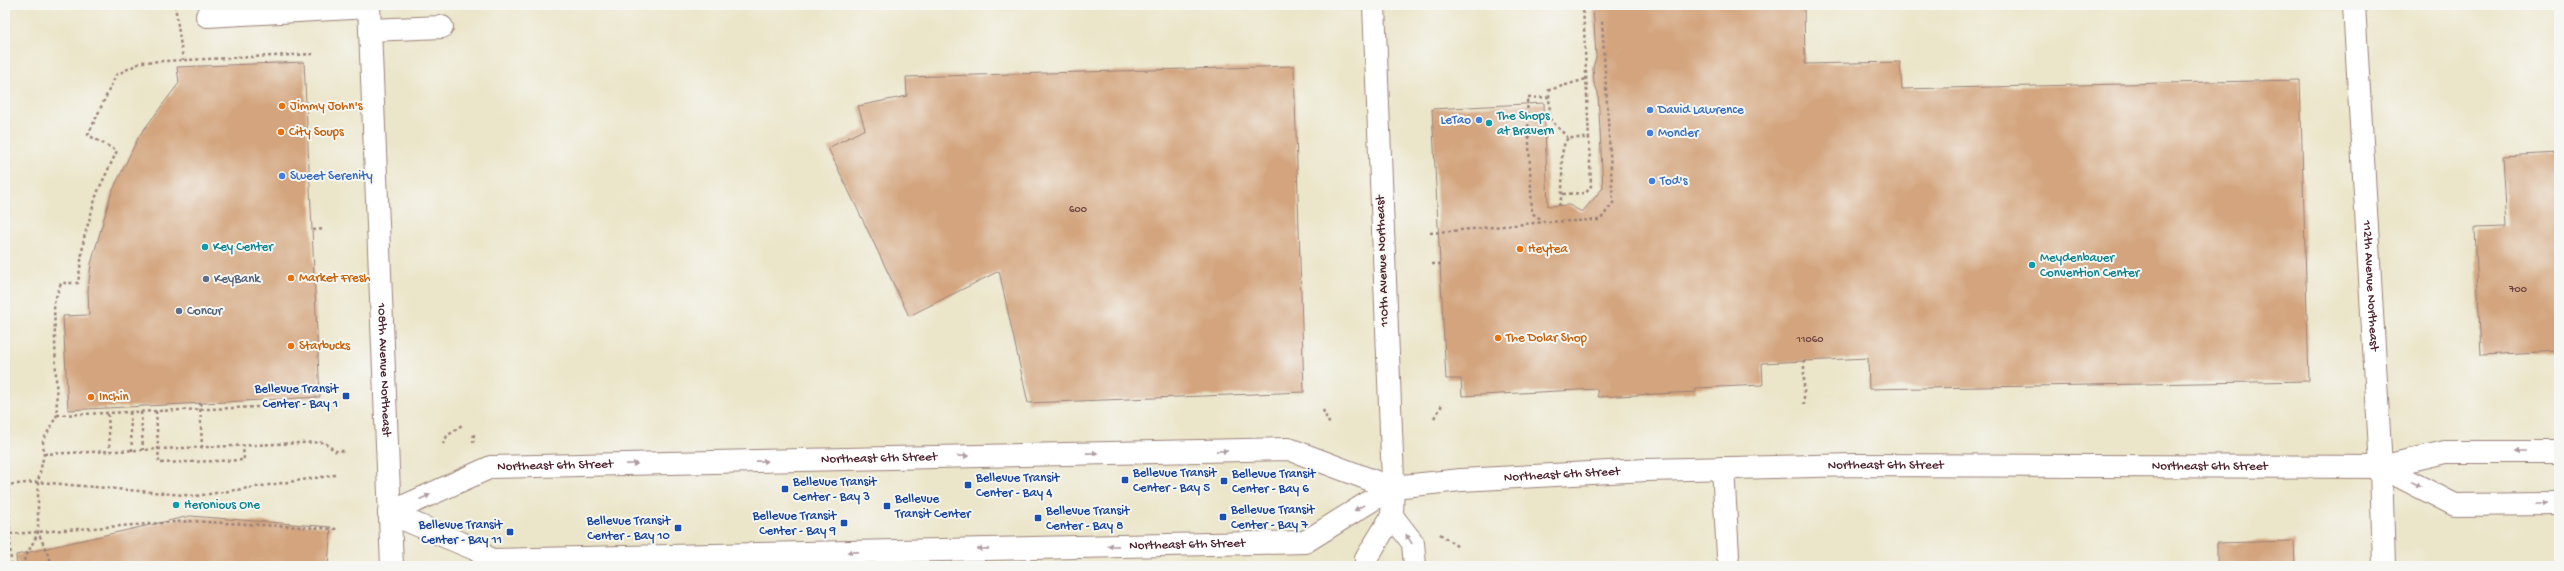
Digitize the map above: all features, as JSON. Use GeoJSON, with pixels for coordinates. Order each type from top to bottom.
{"type":"FeatureCollection","features":[{"type":"Feature","properties":{"kind":"main road","name":"110th Avenue Northeast"},"geometry":{"type":"LineString","coordinates":[[1374,5],[1392,516]]}},
{"type":"Feature","properties":{"kind":"main road","name":"112th Avenue Northeast"},"geometry":{"type":"LineString","coordinates":[[2354,5],[2381,466],[2384,566]]}},
{"type":"Feature","properties":{"kind":"main road"},"geometry":{"type":"LineString","coordinates":[[207,16],[369,6]]}},
{"type":"Feature","properties":{"kind":"main road","name":"108th Avenue Northeast"},"geometry":{"type":"LineString","coordinates":[[369,6],[392,566]]}},
{"type":"Feature","properties":{"kind":"main road"},"geometry":{"type":"LineString","coordinates":[[370,30],[442,27]]}},
{"type":"Feature","properties":{"kind":"main road","name":"Northeast 6th Street"},"geometry":{"type":"LineString","coordinates":[[389,513],[491,467],[1289,449],[1392,488]]}},
{"type":"Feature","properties":{"kind":"main road","name":"Northeast 6th Street"},"geometry":{"type":"LineString","coordinates":[[389,513],[475,549],[491,560],[1305,542],[1392,488],[1461,480],[1723,468],[1855,465],[2381,466],[2445,452],[2559,452]]}},
{"type":"Feature","properties":{"kind":"main road"},"geometry":{"type":"LineString","coordinates":[[2381,466],[2455,505],[2559,504]]}},
{"type":"Feature","properties":{"kind":"main road"},"geometry":{"type":"LineString","coordinates":[[1723,468],[1728,556]]}},
{"type":"Feature","properties":{"kind":"main road"},"geometry":{"type":"LineString","coordinates":[[1367,566],[1366,558],[1392,516],[1413,543],[1415,566]]}},
{"type":"Feature","properties":{"kind":"path"},"geometry":{"type":"LineString","coordinates":[[175,5],[183,60]]}},
{"type":"Feature","properties":{"kind":"path"},"geometry":{"type":"LineString","coordinates":[[1564,194],[1586,193],[1591,186],[1583,5]]}},
{"type":"Feature","properties":{"kind":"path"},"geometry":{"type":"LineString","coordinates":[[1430,233],[1545,222],[1600,220],[1613,203],[1602,21]]}},
{"type":"Feature","properties":{"kind":"path"},"geometry":{"type":"LineString","coordinates":[[53,566],[38,532],[38,482],[44,454],[43,441],[57,415],[54,303],[61,283],[78,283],[84,238],[97,193],[117,151],[88,135],[116,76],[142,62],[315,54]]}},
{"type":"Feature","properties":{"kind":"path"},"geometry":{"type":"LineString","coordinates":[[1586,78],[1549,90],[1550,119],[1568,138],[1589,138]]}},
{"type":"Feature","properties":{"kind":"path"},"geometry":{"type":"LineString","coordinates":[[1545,222],[1532,213],[1528,98],[1549,97]]}},
{"type":"Feature","properties":{"kind":"path"},"geometry":{"type":"LineString","coordinates":[[1559,206],[1564,194],[1562,145],[1568,138]]}},
{"type":"Feature","properties":{"kind":"path"},"geometry":{"type":"LineString","coordinates":[[313,230],[324,229]]}},
{"type":"Feature","properties":{"kind":"path"},"geometry":{"type":"LineString","coordinates":[[1432,264],[1442,264]]}},
{"type":"Feature","properties":{"kind":"path"},"geometry":{"type":"LineString","coordinates":[[1804,360],[1804,404]]}},
{"type":"Feature","properties":{"kind":"path"},"geometry":{"type":"LineString","coordinates":[[200,403],[202,447]]}},
{"type":"Feature","properties":{"kind":"path"},"geometry":{"type":"LineString","coordinates":[[57,415],[333,404]]}},
{"type":"Feature","properties":{"kind":"path"},"geometry":{"type":"LineString","coordinates":[[1434,418],[1442,405]]}},
{"type":"Feature","properties":{"kind":"path"},"geometry":{"type":"LineString","coordinates":[[1323,410],[1330,425]]}},
{"type":"Feature","properties":{"kind":"path"},"geometry":{"type":"LineString","coordinates":[[156,411],[159,463],[244,460],[243,445]]}},
{"type":"Feature","properties":{"kind":"path"},"geometry":{"type":"LineString","coordinates":[[130,412],[132,451]]}},
{"type":"Feature","properties":{"kind":"path"},"geometry":{"type":"LineString","coordinates":[[141,412],[143,450]]}},
{"type":"Feature","properties":{"kind":"path"},"geometry":{"type":"LineString","coordinates":[[108,414],[110,451]]}},
{"type":"Feature","properties":{"kind":"path"},"geometry":{"type":"LineString","coordinates":[[443,444],[447,436],[462,425]]}},
{"type":"Feature","properties":{"kind":"path"},"geometry":{"type":"LineString","coordinates":[[472,449],[474,434]]}},
{"type":"Feature","properties":{"kind":"path"},"geometry":{"type":"LineString","coordinates":[[44,454],[324,442],[335,451],[344,452]]}},
{"type":"Feature","properties":{"kind":"path"},"geometry":{"type":"LineString","coordinates":[[11,566],[7,484],[38,482],[196,496],[335,475]]}},
{"type":"Feature","properties":{"kind":"path"},"geometry":{"type":"LineString","coordinates":[[10,534],[189,521],[337,529]]}},
{"type":"Feature","properties":{"kind":"path"},"geometry":{"type":"LineString","coordinates":[[22,566],[38,532]]}},
{"type":"Feature","properties":{"kind":"path"},"geometry":{"type":"LineString","coordinates":[[1440,534],[1458,547]]}},
{"type":"Feature","properties":{"kind":"building","name":"Meydenbauer Convention Center"},"geometry":{"type":"Polygon","coordinates":[[[1593,5],[1804,5],[1805,64],[1900,62],[1902,89],[2300,80],[2309,381],[1869,389],[1868,358],[1762,363],[1763,385],[1696,388],[1696,392],[1598,397],[1597,389],[1462,396],[1461,379],[1446,379],[1432,109],[1544,103],[1548,206],[1569,205],[1582,212],[1603,188],[1598,92],[1594,83],[1593,68],[1596,57],[1593,5]]]}},
{"type":"Feature","properties":{"kind":"building","name":"Key Center"},"geometry":{"type":"Polygon","coordinates":[[[304,62],[320,397],[68,410],[63,316],[89,315],[88,291],[91,264],[111,194],[139,136],[179,83],[177,67],[304,62]]]}},
{"type":"Feature","properties":{"kind":"building"},"geometry":{"type":"Polygon","coordinates":[[[1294,66],[1304,392],[1028,403],[999,271],[909,316],[828,148],[865,129],[858,106],[907,96],[906,77],[1294,66]]]}},
{"type":"Feature","properties":{"kind":"building"},"geometry":{"type":"Polygon","coordinates":[[[2559,153],[2559,351],[2481,355],[2475,228],[2507,227],[2503,156],[2559,153]]]}},
{"type":"Feature","properties":{"kind":"building"},"geometry":{"type":"Polygon","coordinates":[[[190,516],[331,527],[328,566],[17,566],[16,555],[190,516]]]}},
{"type":"Feature","properties":{"kind":"building"},"geometry":{"type":"Polygon","coordinates":[[[2294,541],[2295,566],[2217,566],[2217,543],[2294,541]]]}},
{"type":"Feature","properties":{"kind":"place","name":"Jimmy John's"},"geometry":{"type":"Point","coordinates":[282,106]}},
{"type":"Feature","properties":{"kind":"place","name":"David Lawrence"},"geometry":{"type":"Point","coordinates":[1650,110]}},
{"type":"Feature","properties":{"kind":"place","name":"LeTao"},"geometry":{"type":"Point","coordinates":[1479,120]}},
{"type":"Feature","properties":{"kind":"place","name":"The Shops at Bravern"},"geometry":{"type":"Point","coordinates":[1489,123]}},
{"type":"Feature","properties":{"kind":"place","name":"City Soups"},"geometry":{"type":"Point","coordinates":[281,132]}},
{"type":"Feature","properties":{"kind":"place","name":"Moncler"},"geometry":{"type":"Point","coordinates":[1650,133]}},
{"type":"Feature","properties":{"kind":"place","name":"Sweet Serenity"},"geometry":{"type":"Point","coordinates":[282,176]}},
{"type":"Feature","properties":{"kind":"place","name":"Tod's"},"geometry":{"type":"Point","coordinates":[1652,181]}},
{"type":"Feature","properties":{"kind":"place","name":"Key Center"},"geometry":{"type":"Point","coordinates":[205,247]}},
{"type":"Feature","properties":{"kind":"place","name":"Heytea"},"geometry":{"type":"Point","coordinates":[1520,249]}},
{"type":"Feature","properties":{"kind":"place","name":"Meydenbauer Convention Center"},"geometry":{"type":"Point","coordinates":[2032,265]}},
{"type":"Feature","properties":{"kind":"place","name":"Market Fresh"},"geometry":{"type":"Point","coordinates":[291,278]}},
{"type":"Feature","properties":{"kind":"place","name":"KeyBank"},"geometry":{"type":"Point","coordinates":[206,279]}},
{"type":"Feature","properties":{"kind":"place","name":"Concur"},"geometry":{"type":"Point","coordinates":[179,311]}},
{"type":"Feature","properties":{"kind":"place","name":"The Dolar Shop"},"geometry":{"type":"Point","coordinates":[1498,338]}},
{"type":"Feature","properties":{"kind":"place","name":"Starbucks"},"geometry":{"type":"Point","coordinates":[291,346]}},
{"type":"Feature","properties":{"kind":"place","name":"Bellevue Transit Center - Bay 1"},"geometry":{"type":"Point","coordinates":[346,396]}},
{"type":"Feature","properties":{"kind":"place","name":"Inchin"},"geometry":{"type":"Point","coordinates":[91,397]}},
{"type":"Feature","properties":{"kind":"place","name":"Bellevue Transit Center - Bay 5"},"geometry":{"type":"Point","coordinates":[1125,480]}},
{"type":"Feature","properties":{"kind":"place","name":"Bellevue Transit Center - Bay 6"},"geometry":{"type":"Point","coordinates":[1224,481]}},
{"type":"Feature","properties":{"kind":"place","name":"Bellevue Transit Center - Bay 4"},"geometry":{"type":"Point","coordinates":[968,485]}},
{"type":"Feature","properties":{"kind":"place","name":"Bellevue Transit Center - Bay 3"},"geometry":{"type":"Point","coordinates":[785,489]}},
{"type":"Feature","properties":{"kind":"place","name":"Heronious One"},"geometry":{"type":"Point","coordinates":[176,505]}},
{"type":"Feature","properties":{"kind":"place","name":"Bellevue Transit Center"},"geometry":{"type":"Point","coordinates":[887,506]}},
{"type":"Feature","properties":{"kind":"place","name":"Bellevue Transit Center - Bay 7"},"geometry":{"type":"Point","coordinates":[1223,517]}},
{"type":"Feature","properties":{"kind":"place","name":"Bellevue Transit Center - Bay 8"},"geometry":{"type":"Point","coordinates":[1038,518]}},
{"type":"Feature","properties":{"kind":"place","name":"Bellevue Transit Center - Bay 9"},"geometry":{"type":"Point","coordinates":[844,523]}},
{"type":"Feature","properties":{"kind":"place","name":"Bellevue Transit Center - Bay 10"},"geometry":{"type":"Point","coordinates":[678,528]}},
{"type":"Feature","properties":{"kind":"place","name":"Bellevue Transit Center - Bay 11"},"geometry":{"type":"Point","coordinates":[510,532]}}]}
